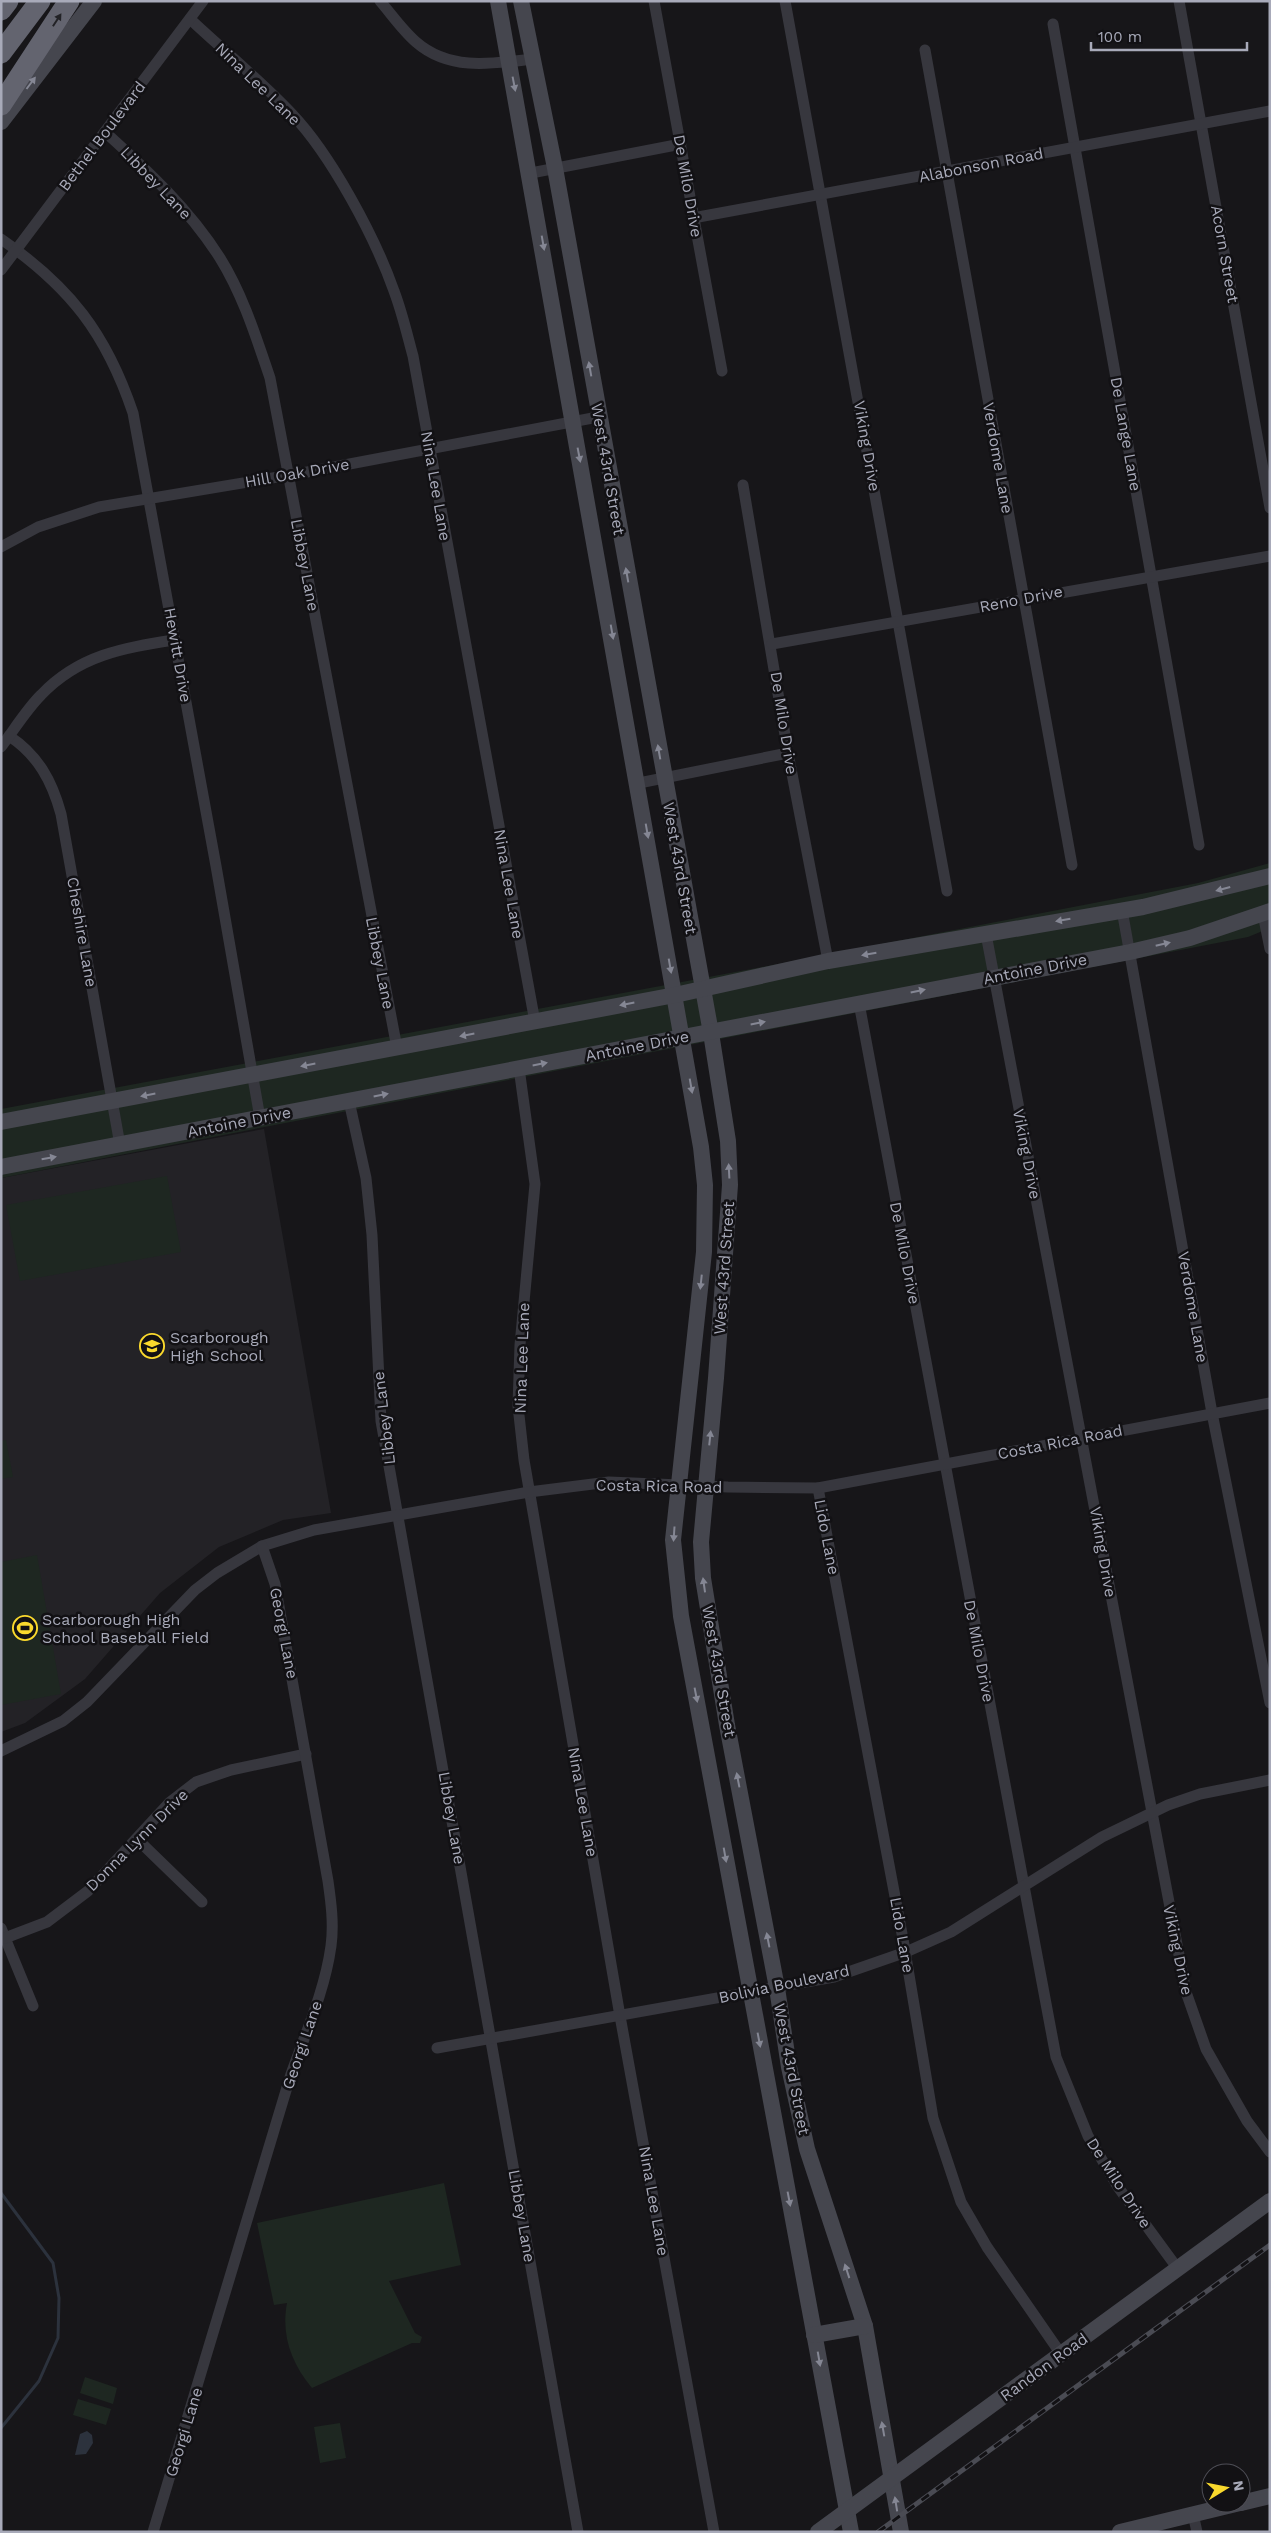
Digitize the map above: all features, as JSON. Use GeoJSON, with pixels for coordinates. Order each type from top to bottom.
{"type":"FeatureCollection","features":[{"type":"Feature","properties":{"kind":"highway"},"geometry":{"type":"LineString","coordinates":[[1,10],[8,1]]}},
{"type":"Feature","properties":{"kind":"highway"},"geometry":{"type":"LineString","coordinates":[[1,53],[40,1]]}},
{"type":"Feature","properties":{"kind":"highway"},"geometry":{"type":"LineString","coordinates":[[1,105],[69,1]]}},
{"type":"Feature","properties":{"kind":"main road"},"geometry":{"type":"LineString","coordinates":[[1,122],[94,1]]}},
{"type":"Feature","properties":{"kind":"main road","name":"West 43rd Street"},"geometry":{"type":"LineString","coordinates":[[498,1],[531,173],[572,422],[607,601],[703,1166],[704,1252],[673,1540],[681,1616],[851,2532]]}},
{"type":"Feature","properties":{"kind":"main road","name":"West 43rd Street"},"geometry":{"type":"LineString","coordinates":[[521,1],[555,168],[630,597],[711,1033],[728,1141],[730,1185],[716,1378],[704,1486],[701,1542],[703,1578],[727,1725],[777,1988],[789,2067],[807,2149],[865,2326],[900,2532]]}},
{"type":"Feature","properties":{"kind":"main road"},"geometry":{"type":"LineString","coordinates":[[607,601],[630,597]]}},
{"type":"Feature","properties":{"kind":"main road"},"geometry":{"type":"LineString","coordinates":[[1,1122],[675,995],[828,961],[1122,910],[1214,891],[1270,876]]}},
{"type":"Feature","properties":{"kind":"main road","name":"Antoine Drive"},"geometry":{"type":"LineString","coordinates":[[1,1167],[1130,952],[1190,938],[1266,913]]}},
{"type":"Feature","properties":{"kind":"main road"},"geometry":{"type":"LineString","coordinates":[[704,1252],[726,1253]]}},
{"type":"Feature","properties":{"kind":"main road"},"geometry":{"type":"LineString","coordinates":[[703,1730],[727,1725]]}},
{"type":"Feature","properties":{"kind":"main road"},"geometry":{"type":"LineString","coordinates":[[780,2154],[807,2149]]}},
{"type":"Feature","properties":{"kind":"main road","name":"Randon Road"},"geometry":{"type":"LineString","coordinates":[[818,2532],[1270,2201]]}},
{"type":"Feature","properties":{"kind":"main road"},"geometry":{"type":"LineString","coordinates":[[814,2335],[865,2326]]}},
{"type":"Feature","properties":{"kind":"main road"},"geometry":{"type":"LineString","coordinates":[[1251,2500],[1270,2496]]}},
{"type":"Feature","properties":{"kind":"main road"},"geometry":{"type":"LineString","coordinates":[[1120,2532],[1201,2512]]}},
{"type":"Feature","properties":{"kind":"street","name":"Bethel Boulevard"},"geometry":{"type":"LineString","coordinates":[[1,270],[203,1]]}},
{"type":"Feature","properties":{"kind":"street"},"geometry":{"type":"LineString","coordinates":[[380,1],[417,43],[446,60],[481,65],[532,59]]}},
{"type":"Feature","properties":{"kind":"street","name":"De Milo Drive"},"geometry":{"type":"LineString","coordinates":[[654,1],[722,371]]}},
{"type":"Feature","properties":{"kind":"street","name":"Viking Drive"},"geometry":{"type":"LineString","coordinates":[[785,1],[900,623],[947,890]]}},
{"type":"Feature","properties":{"kind":"street","name":"Acorn Street"},"geometry":{"type":"LineString","coordinates":[[1179,1],[1270,508]]}},
{"type":"Feature","properties":{"kind":"street","name":"Nina Lee Lane"},"geometry":{"type":"LineString","coordinates":[[190,19],[294,116],[327,161],[350,198],[365,225],[394,290],[413,356],[535,1022]]}},
{"type":"Feature","properties":{"kind":"street","name":"De Lange Lane"},"geometry":{"type":"LineString","coordinates":[[1052,24],[1199,845]]}},
{"type":"Feature","properties":{"kind":"street","name":"Verdome Lane"},"geometry":{"type":"LineString","coordinates":[[925,50],[1072,865]]}},
{"type":"Feature","properties":{"kind":"street","name":"Alabonson Road"},"geometry":{"type":"LineString","coordinates":[[693,218],[1270,111]]}},
{"type":"Feature","properties":{"kind":"street","name":"Libbey Lane"},"geometry":{"type":"LineString","coordinates":[[105,132],[156,178],[191,218],[220,259],[249,315],[270,378],[397,1048]]}},
{"type":"Feature","properties":{"kind":"street"},"geometry":{"type":"LineString","coordinates":[[531,173],[681,144]]}},
{"type":"Feature","properties":{"kind":"street","name":"Hewitt Drive"},"geometry":{"type":"LineString","coordinates":[[1,238],[58,284],[83,312],[102,340],[122,380],[133,413],[260,1118]]}},
{"type":"Feature","properties":{"kind":"street","name":"Hill Oak Drive"},"geometry":{"type":"LineString","coordinates":[[1,547],[38,526],[99,507],[289,475],[598,417]]}},
{"type":"Feature","properties":{"kind":"street","name":"De Milo Drive"},"geometry":{"type":"LineString","coordinates":[[743,485],[772,644],[788,753],[828,961]]}},
{"type":"Feature","properties":{"kind":"street","name":"Reno Drive"},"geometry":{"type":"LineString","coordinates":[[772,644],[900,623],[1024,598],[1270,556]]}},
{"type":"Feature","properties":{"kind":"street"},"geometry":{"type":"LineString","coordinates":[[1,747],[40,695],[67,672],[100,655],[174,640]]}},
{"type":"Feature","properties":{"kind":"street","name":"Cheshire Lane"},"geometry":{"type":"LineString","coordinates":[[9,736],[24,746],[41,765],[55,791],[61,814],[120,1145]]}},
{"type":"Feature","properties":{"kind":"street"},"geometry":{"type":"LineString","coordinates":[[639,783],[788,753]]}},
{"type":"Feature","properties":{"kind":"street","name":"Verdome Lane"},"geometry":{"type":"LineString","coordinates":[[1122,910],[1212,1413],[1270,1704]]}},
{"type":"Feature","properties":{"kind":"street"},"geometry":{"type":"LineString","coordinates":[[1266,913],[1270,949]]}},
{"type":"Feature","properties":{"kind":"street","name":"Viking Drive"},"geometry":{"type":"LineString","coordinates":[[986,934],[1186,1992],[1206,2049],[1247,2121],[1270,2152]]}},
{"type":"Feature","properties":{"kind":"street","name":"De Milo Drive"},"geometry":{"type":"LineString","coordinates":[[859,1003],[1056,2057],[1088,2136],[1118,2187],[1178,2269]]}},
{"type":"Feature","properties":{"kind":"street","name":"Nina Lee Lane"},"geometry":{"type":"LineString","coordinates":[[519,1068],[535,1184],[520,1345],[518,1406],[529,1492],[620,2016],[714,2532]]}},
{"type":"Feature","properties":{"kind":"street","name":"Libbey Lane"},"geometry":{"type":"LineString","coordinates":[[349,1101],[366,1178],[372,1235],[381,1421],[578,2532]]}},
{"type":"Feature","properties":{"kind":"street","name":"Costa Rica Road"},"geometry":{"type":"LineString","coordinates":[[1,1751],[36,1735],[69,1716],[87,1702],[195,1590],[216,1573],[262,1546],[314,1530],[529,1492],[609,1482],[679,1486],[818,1488],[1270,1403]]}},
{"type":"Feature","properties":{"kind":"street","name":"Lido Lane"},"geometry":{"type":"LineString","coordinates":[[818,1488],[906,1952],[933,2118],[961,2202],[987,2247],[1061,2354]]}},
{"type":"Feature","properties":{"kind":"street","name":"Georgi Lane"},"geometry":{"type":"LineString","coordinates":[[152,2532],[291,2074],[318,2001],[331,1946],[332,1913],[328,1881],[275,1584],[262,1546]]}},
{"type":"Feature","properties":{"kind":"street","name":"Donna Lynn Drive"},"geometry":{"type":"LineString","coordinates":[[3,1933],[47,1922],[88,1890],[170,1802],[196,1782],[231,1770],[306,1754]]}},
{"type":"Feature","properties":{"kind":"street","name":"Bolivia Boulevard"},"geometry":{"type":"LineString","coordinates":[[437,2048],[834,1977],[906,1952],[951,1932],[1102,1837],[1151,1813],[1200,1794],[1270,1780]]}},
{"type":"Feature","properties":{"kind":"street"},"geometry":{"type":"LineString","coordinates":[[136,1839],[202,1902]]}},
{"type":"Feature","properties":{"kind":"street"},"geometry":{"type":"LineString","coordinates":[[3,1933],[33,2006]]}},
{"type":"Feature","properties":{"kind":"street"},"geometry":{"type":"LineString","coordinates":[[1193,2514],[1197,2532]]}},
{"type":"Feature","properties":{"kind":"shaded area"},"geometry":{"type":"Polygon","coordinates":[[[1270,863],[1270,928],[1248,937],[1,1178],[1,1109],[762,967],[1198,883],[1270,863]]]}},
{"type":"Feature","properties":{"kind":"shaded area","name":"Scarborough High School"},"geometry":{"type":"Polygon","coordinates":[[[264,1129],[331,1513],[283,1520],[219,1547],[160,1593],[85,1679],[25,1723],[1,1732],[1,1178],[264,1129]]]}},
{"type":"Feature","properties":{"kind":"shaded area"},"geometry":{"type":"Polygon","coordinates":[[[167,1176],[181,1252],[20,1281],[6,1205],[167,1176]]]}},
{"type":"Feature","properties":{"kind":"shaded area"},"geometry":{"type":"Polygon","coordinates":[[[6,1440],[13,1477],[1,1479],[1,1441],[6,1440]]]}},
{"type":"Feature","properties":{"kind":"shaded area","name":"Scarborough High School Baseball Field"},"geometry":{"type":"Polygon","coordinates":[[[37,1555],[61,1694],[1,1705],[1,1562],[37,1555]]]}},
{"type":"Feature","properties":{"kind":"shaded area"},"geometry":{"type":"Polygon","coordinates":[[[444,2183],[461,2265],[389,2281],[415,2333],[422,2337],[420,2343],[412,2343],[312,2388],[298,2369],[289,2348],[285,2326],[287,2303],[274,2305],[257,2223],[444,2183]]]}},
{"type":"Feature","properties":{"kind":"shaded area"},"geometry":{"type":"Polygon","coordinates":[[[85,2377],[117,2388],[113,2404],[80,2393],[85,2377]]]}},
{"type":"Feature","properties":{"kind":"shaded area"},"geometry":{"type":"Polygon","coordinates":[[[78,2399],[111,2409],[106,2425],[73,2415],[78,2399]]]}},
{"type":"Feature","properties":{"kind":"shaded area"},"geometry":{"type":"Polygon","coordinates":[[[340,2423],[346,2458],[320,2463],[314,2427],[340,2423]]]}},
{"type":"Feature","properties":{"kind":"shaded area"},"geometry":{"type":"Polygon","coordinates":[[[87,2431],[92,2435],[93,2443],[86,2454],[75,2455],[80,2434],[87,2431]]]}},
{"type":"Feature","properties":{"kind":"waterway"},"geometry":{"type":"LineString","coordinates":[[1,2193],[53,2263],[59,2298],[58,2338],[39,2381],[1,2428]]}},
{"type":"Feature","properties":{"kind":"railway"},"geometry":{"type":"LineString","coordinates":[[878,2532],[1270,2245]]}},
{"type":"Feature","properties":{"kind":"place","name":"Scarborough High School"},"geometry":{"type":"Point","coordinates":[152,1346]}},
{"type":"Feature","properties":{"kind":"place","name":"Scarborough High School Baseball Field"},"geometry":{"type":"Point","coordinates":[25,1628]}}]}
